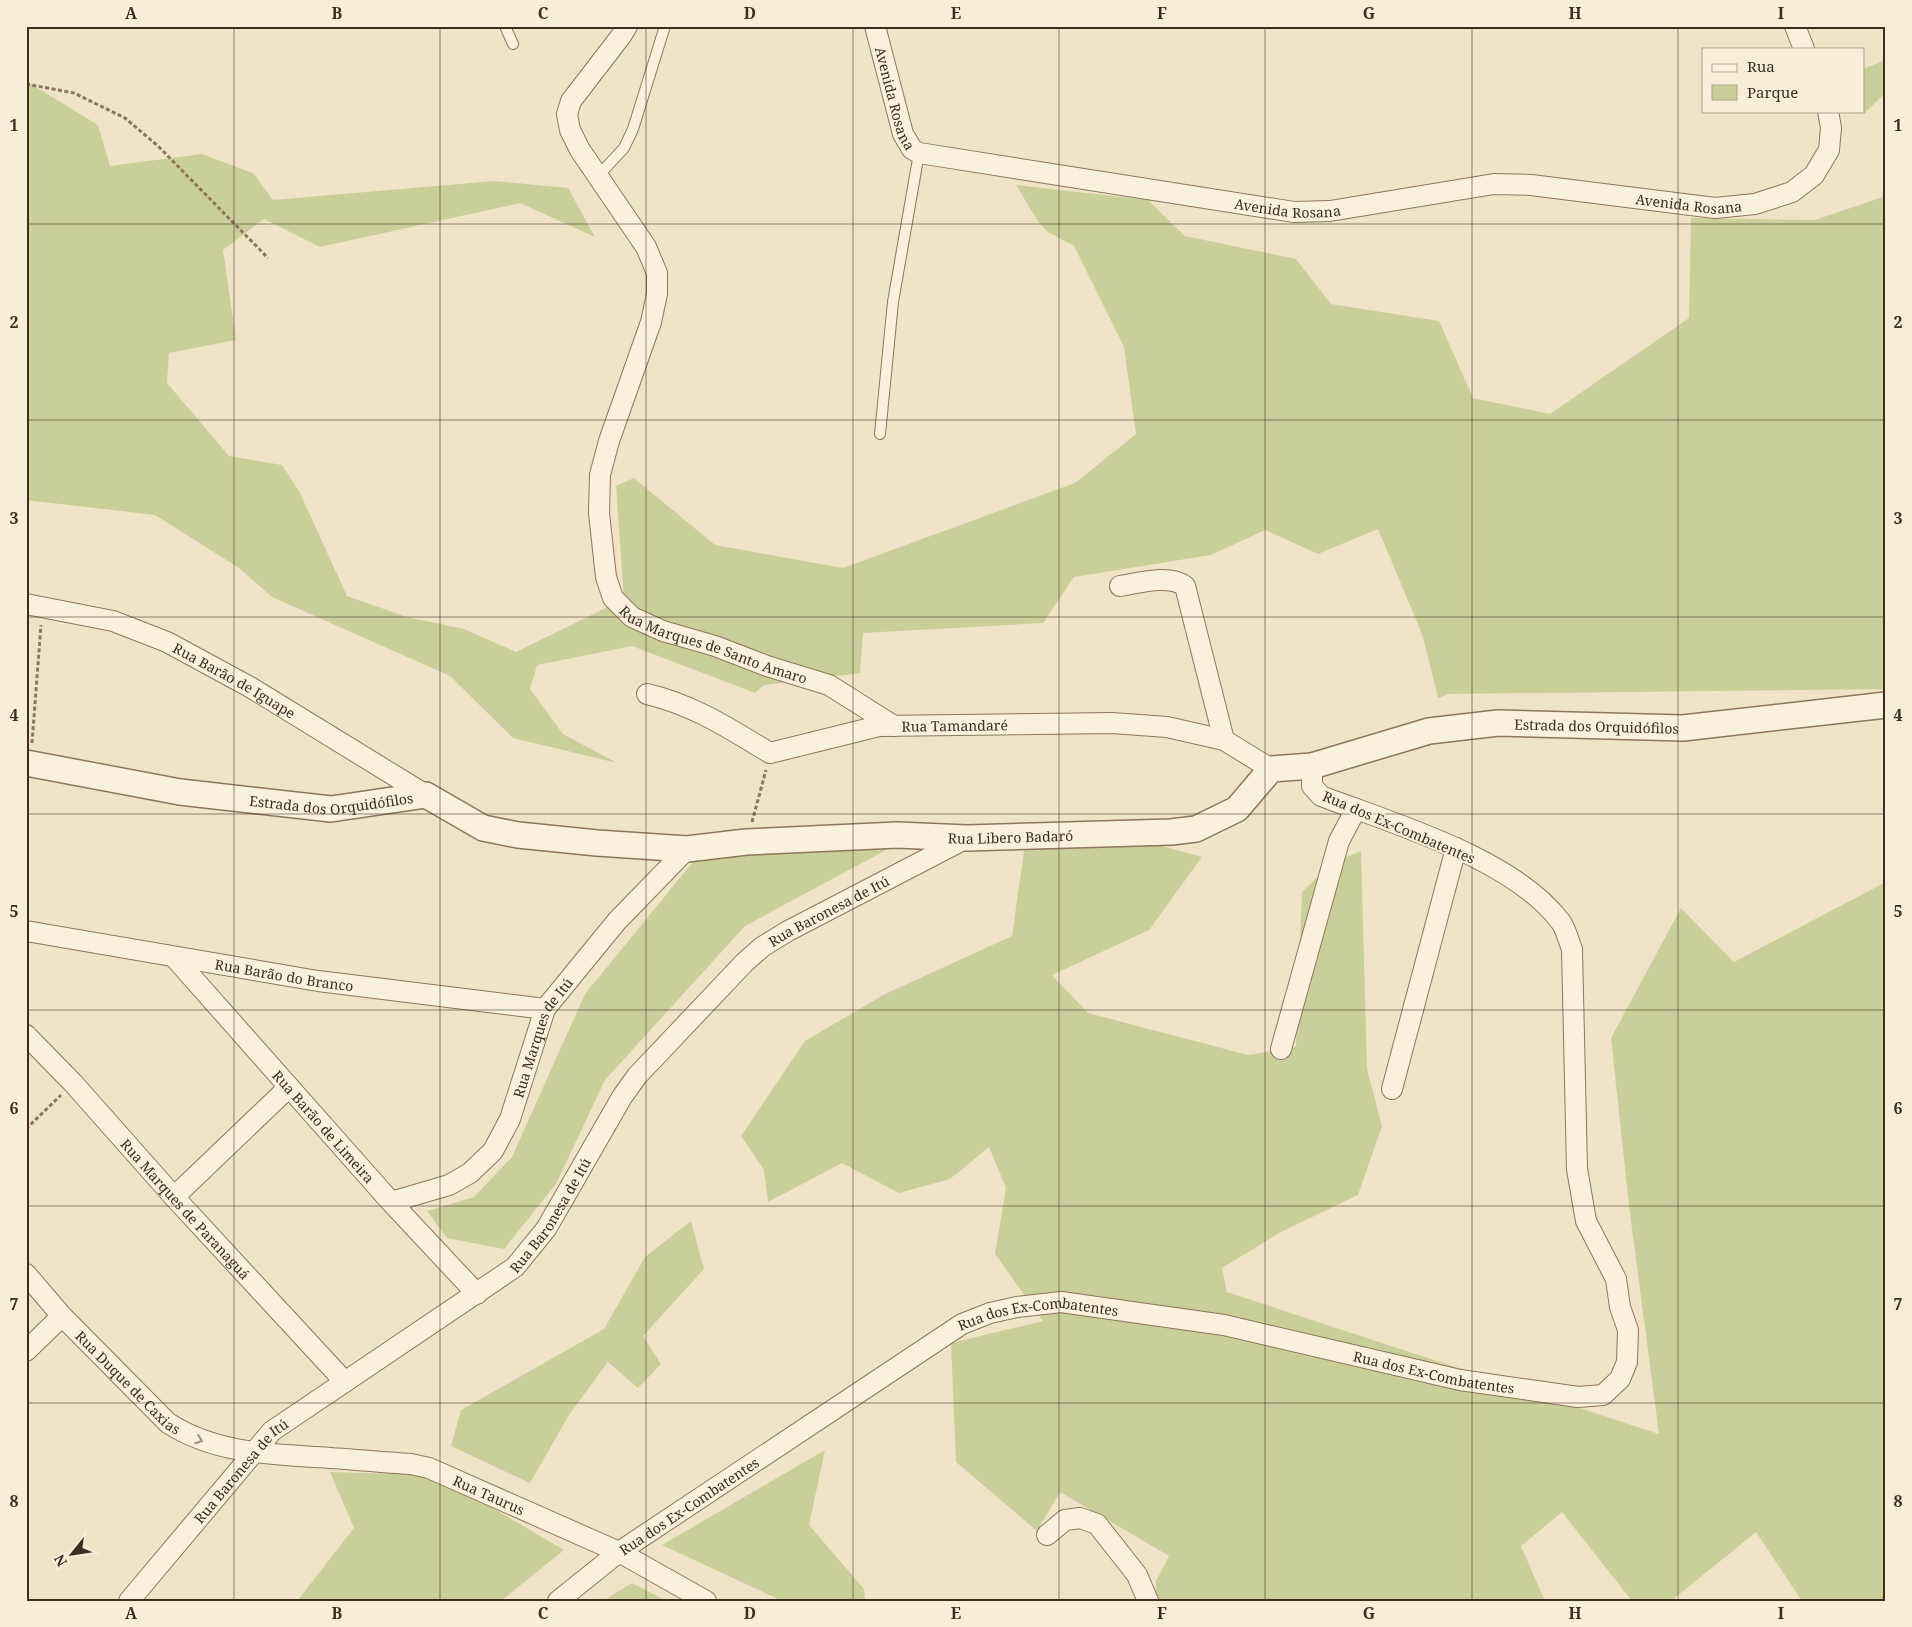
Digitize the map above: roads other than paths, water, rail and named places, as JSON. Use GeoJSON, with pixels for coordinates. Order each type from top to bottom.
{"type":"FeatureCollection","features":[{"type":"Feature","properties":{"kind":"street","name":"Rua Marques de Santo Amaro"},"geometry":{"type":"LineString","coordinates":[[626,26],[621,36],[571,100],[567,114],[570,130],[598,176],[646,247],[657,274],[657,294],[651,322],[609,441],[600,475],[599,513],[606,577],[613,598],[632,616],[663,631],[715,646],[767,666],[829,685],[894,726]]}},
{"type":"Feature","properties":{"kind":"street","name":"Avenida Rosana"},"geometry":{"type":"LineString","coordinates":[[875,26],[903,134],[912,149],[919,153],[1294,212],[1330,211],[1494,184],[1531,185],[1715,208],[1755,204],[1792,192],[1814,175],[1830,150],[1831,128],[1828,112]]}},
{"type":"Feature","properties":{"kind":"street"},"geometry":{"type":"LineString","coordinates":[[1795,26],[1804,48]]}},
{"type":"Feature","properties":{"kind":"street"},"geometry":{"type":"LineString","coordinates":[[1120,586],[1177,580],[1185,586],[1224,740]]}},
{"type":"Feature","properties":{"kind":"street","name":"Rua Barão de Iguape"},"geometry":{"type":"LineString","coordinates":[[35,605],[113,621],[167,642],[250,687],[426,795]]}},
{"type":"Feature","properties":{"kind":"street","name":"Rua Tamandaré"},"geometry":{"type":"LineString","coordinates":[[648,694],[674,700],[700,712],[770,753],[879,726],[1112,723],[1167,727],[1224,740],[1270,769]]}},
{"type":"Feature","properties":{"kind":"street","name":"Estrada dos Orquidófilos"},"geometry":{"type":"LineString","coordinates":[[1312,766],[1429,731],[1498,723],[1683,728],[1886,705]]}},
{"type":"Feature","properties":{"kind":"street","name":"Estrada dos Orquidófilos"},"geometry":{"type":"LineString","coordinates":[[28,764],[180,792],[331,809],[426,795],[482,828],[518,835],[687,849]]}},
{"type":"Feature","properties":{"kind":"street"},"geometry":{"type":"LineString","coordinates":[[1270,769],[1312,766]]}},
{"type":"Feature","properties":{"kind":"street","name":"Rua dos Ex-Combatentes"},"geometry":{"type":"LineString","coordinates":[[558,1601],[619,1552],[962,1324],[990,1313],[1018,1307],[1061,1302],[1224,1325],[1460,1380],[1578,1398],[1603,1395],[1620,1379],[1627,1362],[1628,1330],[1620,1307],[1616,1279],[1586,1221],[1577,1169],[1572,949],[1561,922],[1535,896],[1507,874],[1456,848],[1322,796],[1312,786],[1312,766]]}},
{"type":"Feature","properties":{"kind":"street","name":"Rua Libero Badaró"},"geometry":{"type":"LineString","coordinates":[[687,849],[746,842],[897,835],[967,838],[1171,832],[1196,829],[1237,809],[1270,769]]}},
{"type":"Feature","properties":{"kind":"street"},"geometry":{"type":"LineString","coordinates":[[1281,1050],[1339,840],[1356,809]]}},
{"type":"Feature","properties":{"kind":"street","name":"Rua Baronesa de Itú"},"geometry":{"type":"LineString","coordinates":[[129,1601],[253,1453],[278,1426],[515,1268],[546,1229],[622,1097],[637,1076],[744,963],[762,947],[788,930],[967,838]]}},
{"type":"Feature","properties":{"kind":"street"},"geometry":{"type":"LineString","coordinates":[[1392,1089],[1456,848]]}},
{"type":"Feature","properties":{"kind":"street","name":"Rua Marques de Itú"},"geometry":{"type":"LineString","coordinates":[[391,1202],[450,1185],[470,1173],[493,1151],[510,1118],[545,1009],[617,921],[687,849]]}},
{"type":"Feature","properties":{"kind":"street","name":"Rua Barão do Branco"},"geometry":{"type":"LineString","coordinates":[[26,931],[318,981],[545,1009]]}},
{"type":"Feature","properties":{"kind":"street","name":"Rua Barão de Limeira"},"geometry":{"type":"LineString","coordinates":[[174,957],[391,1202],[477,1294]]}},
{"type":"Feature","properties":{"kind":"street","name":"Rua Marques de Paranaguá"},"geometry":{"type":"LineString","coordinates":[[26,1035],[73,1083],[174,1197],[345,1382]]}},
{"type":"Feature","properties":{"kind":"street"},"geometry":{"type":"LineString","coordinates":[[174,1197],[289,1087]]}},
{"type":"Feature","properties":{"kind":"street","name":"Rua Duque de Caxias"},"geometry":{"type":"LineString","coordinates":[[26,1274],[62,1316],[168,1423],[186,1434],[209,1443],[253,1453]]}},
{"type":"Feature","properties":{"kind":"street"},"geometry":{"type":"LineString","coordinates":[[26,1351],[62,1316]]}},
{"type":"Feature","properties":{"kind":"street","name":"Rua Taurus"},"geometry":{"type":"LineString","coordinates":[[253,1453],[411,1464],[429,1468],[619,1552],[706,1601]]}},
{"type":"Feature","properties":{"kind":"street"},"geometry":{"type":"LineString","coordinates":[[1047,1535],[1065,1520],[1080,1518],[1097,1524],[1137,1574],[1148,1601]]}},
{"type":"Feature","properties":{"kind":"lane"},"geometry":{"type":"LineString","coordinates":[[505,26],[513,44]]}},
{"type":"Feature","properties":{"kind":"lane"},"geometry":{"type":"LineString","coordinates":[[598,176],[624,148],[633,129],[666,26]]}},
{"type":"Feature","properties":{"kind":"lane"},"geometry":{"type":"LineString","coordinates":[[880,434],[892,302],[919,153]]}}]}
